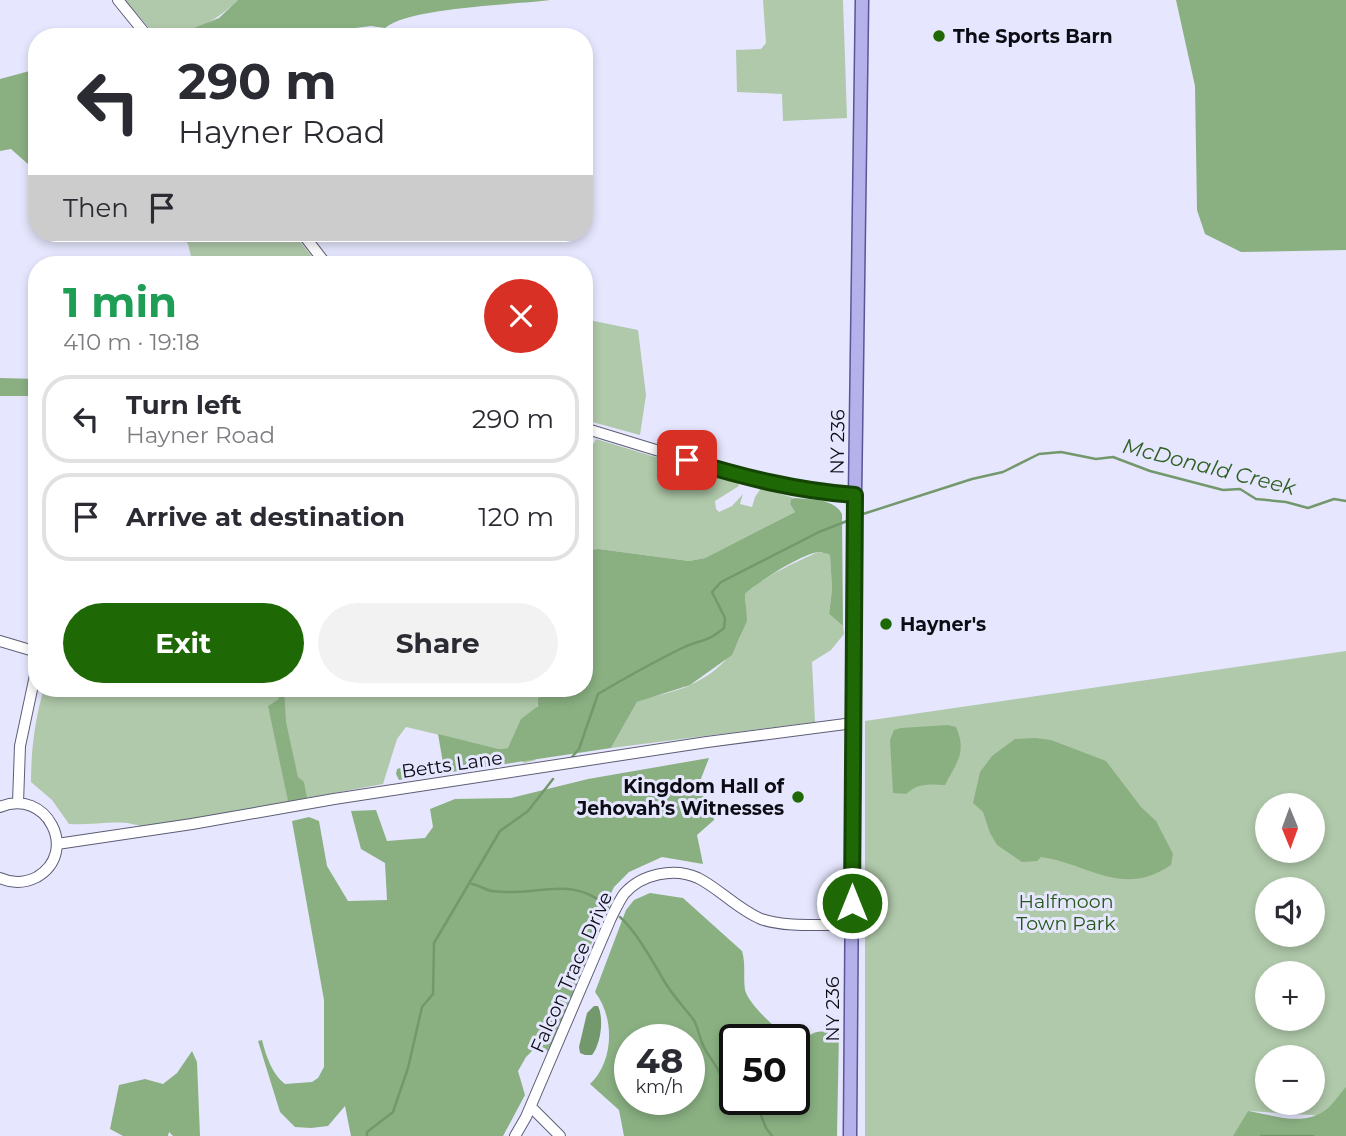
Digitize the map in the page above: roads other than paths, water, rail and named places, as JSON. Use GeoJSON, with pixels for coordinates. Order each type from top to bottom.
{"type":"FeatureCollection","features":[{"type":"Feature","properties":{"kind":"main road","name":"NY 236"},"geometry":{"type":"LineString","coordinates":[[850,1136],[862,0]]}},
{"type":"Feature","properties":{"kind":"street"},"geometry":{"type":"LineString","coordinates":[[118,0],[141,28]]}},
{"type":"Feature","properties":{"kind":"street"},"geometry":{"type":"LineString","coordinates":[[309,242],[320,256]]}},
{"type":"Feature","properties":{"kind":"street"},"geometry":{"type":"LineString","coordinates":[[593,431],[754,480],[813,492],[855,495]]}},
{"type":"Feature","properties":{"kind":"street"},"geometry":{"type":"LineString","coordinates":[[0,641],[28,649]]}},
{"type":"Feature","properties":{"kind":"street"},"geometry":{"type":"LineString","coordinates":[[18,803],[20,746],[30,697]]}},
{"type":"Feature","properties":{"kind":"street","name":"Betts Lane"},"geometry":{"type":"LineString","coordinates":[[57,844],[707,742],[853,723]]}},
{"type":"Feature","properties":{"kind":"street"},"geometry":{"type":"LineString","coordinates":[[0,807],[18,803],[41,811],[55,830],[57,844],[50,865],[42,874],[19,883],[0,878]]}},
{"type":"Feature","properties":{"kind":"street","name":"Falcon Trace Drive"},"geometry":{"type":"LineString","coordinates":[[515,1136],[531,1107],[611,918],[624,894],[640,881],[656,874],[683,873],[699,878],[744,910],[762,919],[852,925]]}},
{"type":"Feature","properties":{"kind":"street"},"geometry":{"type":"LineString","coordinates":[[531,1107],[560,1136]]}},
{"type":"Feature","properties":{"kind":"waterway","name":"McDonald Creek"},"geometry":{"type":"LineString","coordinates":[[863,514],[972,479],[1003,472],[1039,454],[1061,452],[1096,459],[1113,457],[1150,471],[1223,490],[1240,489],[1256,499],[1286,502],[1308,508],[1334,499],[1346,501]]}},
{"type":"Feature","properties":{"kind":"waterway","name":"McDonald Creek"},"geometry":{"type":"LineString","coordinates":[[572,757],[579,749],[598,694],[680,649],[712,637],[724,628],[725,618],[712,592],[721,582],[819,532],[847,521]]}},
{"type":"Feature","properties":{"kind":"waterway","name":"McDonald Creek"},"geometry":{"type":"LineString","coordinates":[[367,1136],[367,1132],[393,1112],[408,1068],[422,1007],[433,994],[434,943],[500,831],[528,811],[553,779]]}},
{"type":"Feature","properties":{"kind":"waterway"},"geometry":{"type":"LineString","coordinates":[[472,884],[489,890],[508,892],[552,889],[580,891],[608,907]]}},
{"type":"Feature","properties":{"kind":"waterway"},"geometry":{"type":"LineString","coordinates":[[620,917],[695,1022],[703,1045],[720,1073],[730,1102],[747,1108],[758,1108],[772,1136]]}},
{"type":"Feature","properties":{"kind":"waterway"},"geometry":{"type":"LineString","coordinates":[[1261,1136],[1313,1136]]}},
{"type":"Feature","properties":{"kind":"place","name":"The Sports Barn"},"geometry":{"type":"Point","coordinates":[939,36]}},
{"type":"Feature","properties":{"kind":"place","name":"Hayner's"},"geometry":{"type":"Point","coordinates":[886,624]}},
{"type":"Feature","properties":{"kind":"place","name":"Kingdom Hall of Jehovah’s Witnesses"},"geometry":{"type":"Point","coordinates":[798,797]}},
{"type":"Feature","properties":{"kind":"park label","name":"Halfmoon Town Park"},"geometry":{"type":"Point","coordinates":[1066,912]}}]}
